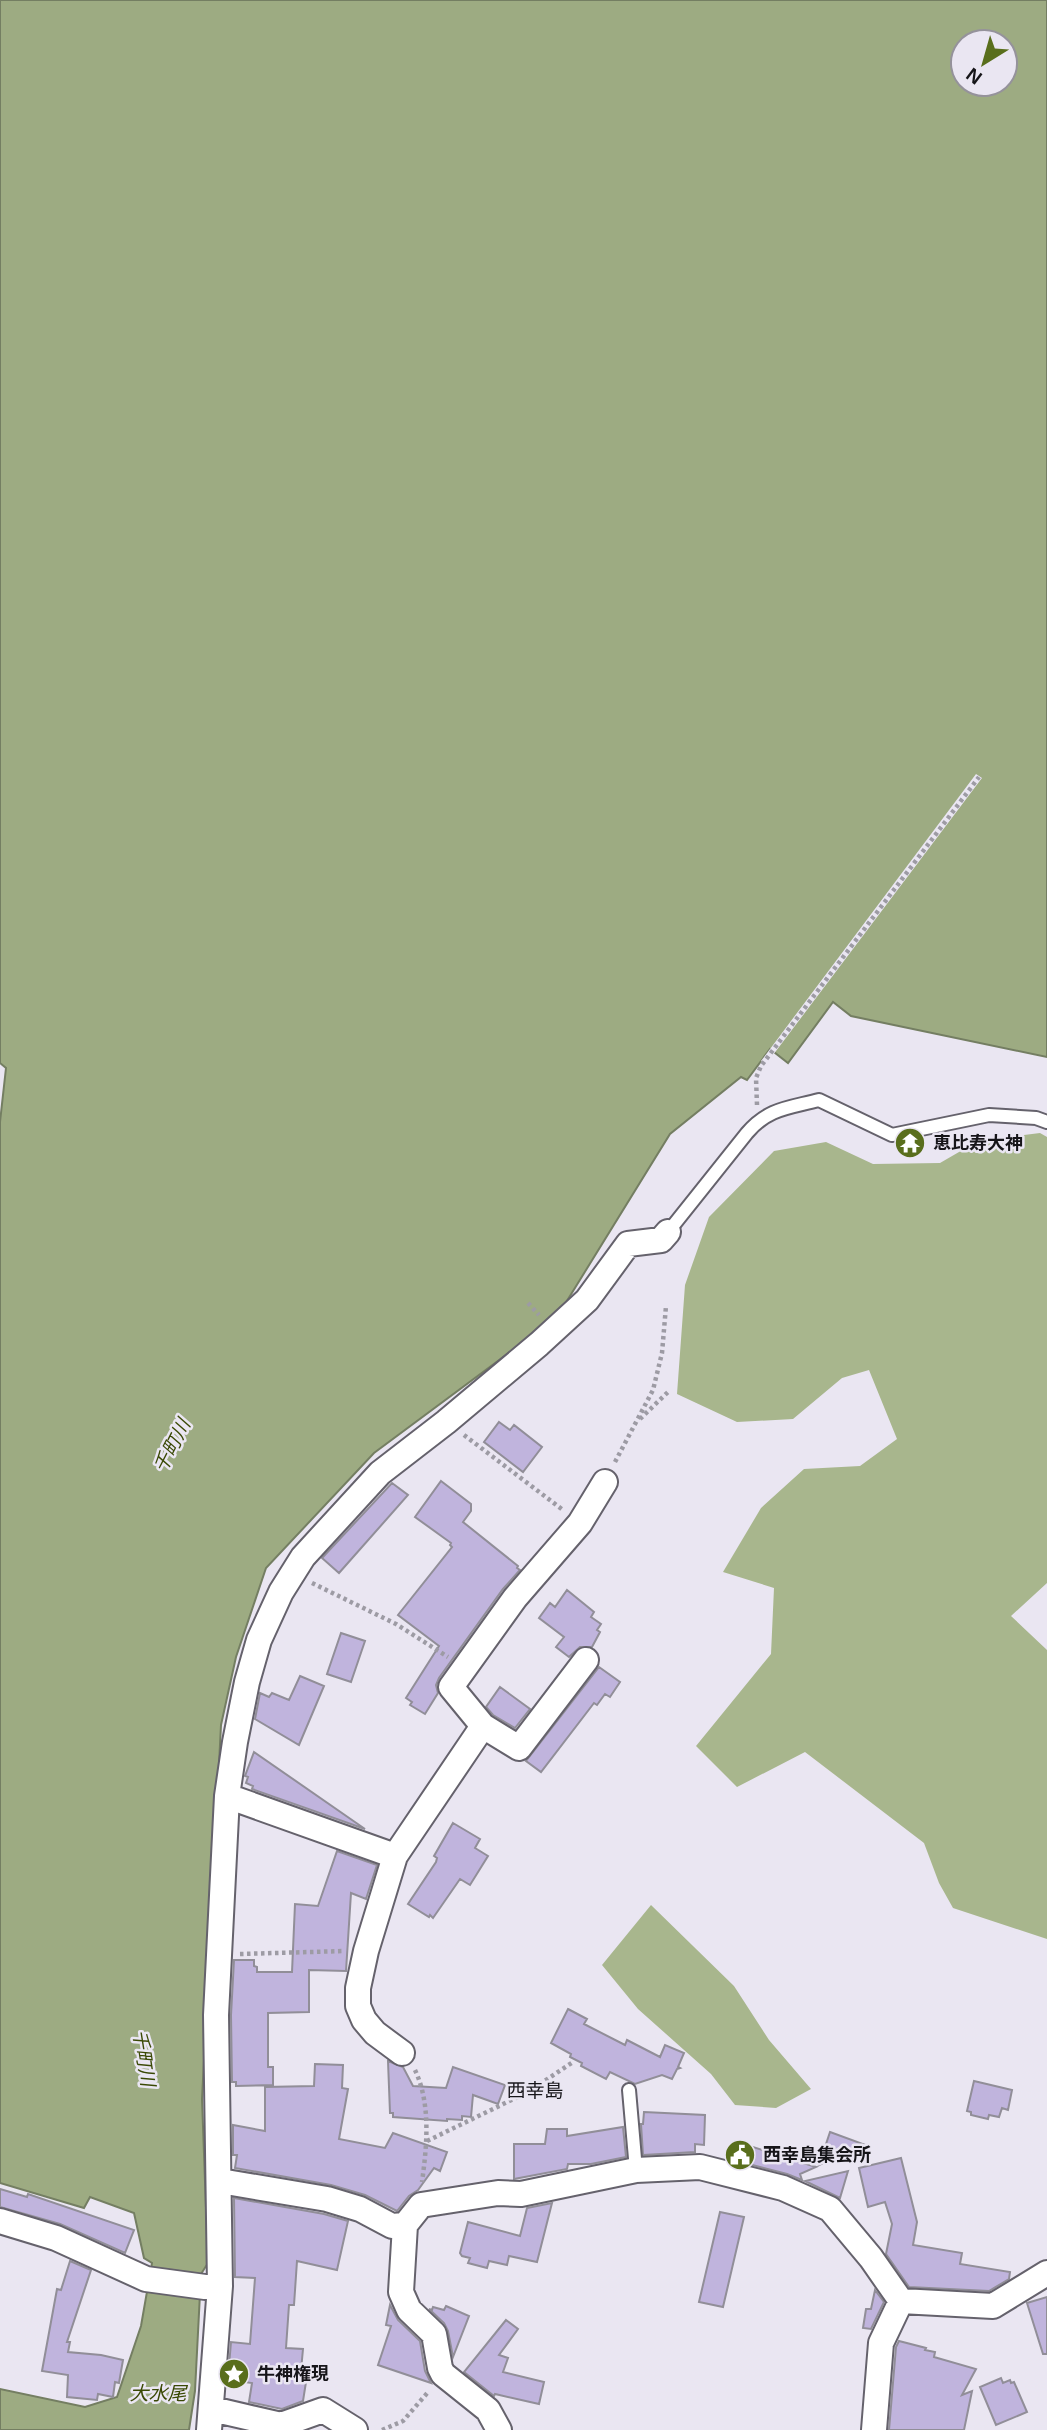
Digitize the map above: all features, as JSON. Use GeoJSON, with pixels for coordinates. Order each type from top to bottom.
{"type":"FeatureCollection","features":[{"type":"Feature","properties":{"kind":"street"},"geometry":{"type":"LineString","coordinates":[[355,2430],[323,2410],[281,2424],[211,2419],[212,2287],[220,2181],[215,2015],[226,1796],[237,1730],[259,1640],[292,1573],[303,1557],[380,1473],[446,1422],[587,1300],[628,1244],[661,1240],[668,1232]]}},
{"type":"Feature","properties":{"kind":"street"},"geometry":{"type":"LineString","coordinates":[[586,1660],[519,1748],[483,1726],[451,1687],[515,1598],[580,1523],[605,1482]]}},
{"type":"Feature","properties":{"kind":"street"},"geometry":{"type":"LineString","coordinates":[[402,2053],[375,2033],[363,2020],[358,2006],[358,1988],[366,1951],[396,1856],[483,1726]]}},
{"type":"Feature","properties":{"kind":"street"},"geometry":{"type":"LineString","coordinates":[[226,1796],[396,1856]]}},
{"type":"Feature","properties":{"kind":"street"},"geometry":{"type":"LineString","coordinates":[[499,2430],[488,2410],[443,2374],[434,2334],[409,2310],[401,2292],[405,2225],[421,2205],[498,2193],[521,2194],[636,2171],[700,2167],[783,2188],[830,2209],[871,2258],[901,2301]]}},
{"type":"Feature","properties":{"kind":"street"},"geometry":{"type":"LineString","coordinates":[[220,2181],[327,2199],[360,2209],[392,2226],[405,2225]]}},
{"type":"Feature","properties":{"kind":"street"},"geometry":{"type":"LineString","coordinates":[[0,2221],[56,2238],[146,2279],[212,2287]]}},
{"type":"Feature","properties":{"kind":"street"},"geometry":{"type":"LineString","coordinates":[[901,2301],[993,2306],[1047,2273]]}},
{"type":"Feature","properties":{"kind":"street"},"geometry":{"type":"LineString","coordinates":[[874,2430],[881,2343],[901,2301]]}},
{"type":"Feature","properties":{"kind":"lane"},"geometry":{"type":"LineString","coordinates":[[668,1232],[758,1120],[770,1113],[819,1100],[892,1135],[989,1115],[1036,1118],[1047,1122]]}},
{"type":"Feature","properties":{"kind":"lane"},"geometry":{"type":"LineString","coordinates":[[629,2090],[636,2171]]}},
{"type":"Feature","properties":{"kind":"path"},"geometry":{"type":"LineString","coordinates":[[758,1120],[756,1078],[761,1066],[979,777]]}},
{"type":"Feature","properties":{"kind":"path"},"geometry":{"type":"LineString","coordinates":[[605,1482],[653,1390],[662,1353],[666,1306]]}},
{"type":"Feature","properties":{"kind":"path"},"geometry":{"type":"LineString","coordinates":[[635,1424],[669,1391]]}},
{"type":"Feature","properties":{"kind":"path"},"geometry":{"type":"LineString","coordinates":[[446,1422],[580,1523]]}},
{"type":"Feature","properties":{"kind":"path"},"geometry":{"type":"LineString","coordinates":[[292,1573],[396,1624],[466,1668]]}},
{"type":"Feature","properties":{"kind":"path"},"geometry":{"type":"LineString","coordinates":[[219,1954],[366,1951]]}},
{"type":"Feature","properties":{"kind":"path"},"geometry":{"type":"LineString","coordinates":[[402,2053],[411,2062],[423,2087],[427,2141],[421,2205]]}},
{"type":"Feature","properties":{"kind":"path"},"geometry":{"type":"LineString","coordinates":[[427,2141],[528,2092],[573,2062]]}},
{"type":"Feature","properties":{"kind":"path"},"geometry":{"type":"LineString","coordinates":[[382,2430],[403,2421],[443,2374]]}},
{"type":"Feature","properties":{"kind":"shaded area"},"geometry":{"type":"Polygon","coordinates":[[[1040,1133],[1047,1137],[1047,1583],[1011,1616],[1047,1650],[1047,1939],[953,1908],[939,1883],[924,1843],[805,1752],[737,1787],[696,1746],[771,1654],[774,1588],[723,1572],[761,1508],[804,1469],[860,1466],[897,1439],[869,1370],[842,1378],[793,1419],[737,1422],[677,1394],[685,1285],[709,1217],[774,1151],[826,1142],[873,1164],[940,1163],[978,1141],[1040,1133]]]}},
{"type":"Feature","properties":{"kind":"shaded area"},"geometry":{"type":"Polygon","coordinates":[[[651,1905],[734,1986],[769,2040],[811,2089],[776,2108],[735,2105],[711,2074],[638,2009],[602,1965],[651,1905]]]}},
{"type":"Feature","properties":{"kind":"water"},"geometry":{"type":"Polygon","coordinates":[[[0,0],[1047,0],[1047,1057],[851,1016],[833,1002],[788,1063],[770,1049],[747,1080],[741,1077],[670,1134],[557,1317],[374,1453],[266,1568],[236,1657],[221,1725],[202,2099],[208,2263],[201,2274],[195,2391],[189,2430],[0,2430],[0,2389],[85,2407],[117,2397],[141,2326],[152,2263],[144,2258],[134,2213],[90,2197],[84,2208],[0,2183],[0,1122],[6,1068],[0,1063],[0,0]]]}},
{"type":"Feature","properties":{"kind":"pier"},"geometry":{"type":"Polygon","coordinates":[[[976,774],[982,778],[773,1055],[764,1063],[761,1061],[976,774]]]}},
{"type":"Feature","properties":{"kind":"building"},"geometry":{"type":"Polygon","coordinates":[[[499,1422],[510,1430],[514,1425],[542,1447],[523,1472],[484,1442],[499,1422]]]}},
{"type":"Feature","properties":{"kind":"building"},"geometry":{"type":"Polygon","coordinates":[[[441,1481],[471,1504],[471,1511],[463,1522],[520,1570],[503,1589],[439,1678],[436,1685],[438,1693],[425,1714],[410,1705],[412,1702],[406,1698],[439,1646],[398,1615],[452,1547],[451,1543],[415,1517],[441,1481]]]}},
{"type":"Feature","properties":{"kind":"building"},"geometry":{"type":"Polygon","coordinates":[[[392,1483],[408,1495],[339,1573],[322,1558],[392,1483]]]}},
{"type":"Feature","properties":{"kind":"building"},"geometry":{"type":"Polygon","coordinates":[[[567,1590],[594,1612],[591,1617],[601,1624],[592,1647],[580,1647],[569,1657],[556,1647],[564,1637],[539,1618],[550,1603],[555,1607],[567,1590]]]}},
{"type":"Feature","properties":{"kind":"building"},"geometry":{"type":"Polygon","coordinates":[[[341,1633],[365,1641],[351,1682],[327,1674],[341,1633]]]}},
{"type":"Feature","properties":{"kind":"building"},"geometry":{"type":"Polygon","coordinates":[[[599,1667],[620,1682],[610,1697],[605,1694],[597,1705],[594,1703],[541,1772],[526,1761],[599,1667]]]}},
{"type":"Feature","properties":{"kind":"building"},"geometry":{"type":"Polygon","coordinates":[[[300,1676],[324,1686],[299,1745],[255,1719],[260,1693],[269,1697],[272,1693],[289,1700],[300,1676]]]}},
{"type":"Feature","properties":{"kind":"building"},"geometry":{"type":"Polygon","coordinates":[[[500,1687],[530,1709],[515,1728],[493,1715],[486,1707],[500,1687]]]}},
{"type":"Feature","properties":{"kind":"building"},"geometry":{"type":"Polygon","coordinates":[[[254,1752],[365,1829],[252,1789],[253,1786],[246,1783],[248,1777],[245,1776],[254,1752]]]}},
{"type":"Feature","properties":{"kind":"building"},"geometry":{"type":"Polygon","coordinates":[[[453,1823],[480,1839],[475,1848],[488,1856],[470,1885],[460,1879],[433,1918],[408,1904],[436,1862],[437,1858],[434,1856],[453,1823]]]}},
{"type":"Feature","properties":{"kind":"building"},"geometry":{"type":"Polygon","coordinates":[[[337,1851],[377,1865],[366,1899],[351,1893],[346,1971],[309,1970],[309,2012],[268,2013],[268,2067],[273,2067],[273,2085],[236,2086],[236,2082],[232,2082],[234,1960],[254,1960],[257,1972],[292,1972],[295,1904],[318,1906],[337,1851]]]}},
{"type":"Feature","properties":{"kind":"building"},"geometry":{"type":"Polygon","coordinates":[[[568,2009],[587,2019],[584,2024],[625,2045],[627,2040],[660,2057],[665,2045],[684,2053],[678,2067],[680,2068],[672,2079],[662,2075],[635,2084],[610,2072],[606,2079],[581,2066],[582,2063],[570,2057],[571,2054],[551,2043],[568,2009]]]}},
{"type":"Feature","properties":{"kind":"building"},"geometry":{"type":"Polygon","coordinates":[[[388,2061],[403,2067],[413,2086],[446,2088],[453,2067],[505,2085],[498,2104],[473,2095],[471,2117],[462,2116],[462,2120],[393,2117],[393,2113],[390,2113],[388,2061]]]}},
{"type":"Feature","properties":{"kind":"building"},"geometry":{"type":"Polygon","coordinates":[[[315,2064],[343,2065],[342,2088],[348,2089],[339,2139],[385,2148],[393,2133],[447,2152],[440,2171],[434,2168],[418,2190],[409,2196],[397,2211],[365,2195],[331,2185],[235,2168],[237,2155],[233,2155],[233,2125],[265,2131],[265,2087],[314,2086],[315,2064]]]}},
{"type":"Feature","properties":{"kind":"building"},"geometry":{"type":"Polygon","coordinates":[[[974,2081],[1012,2090],[1008,2110],[1002,2108],[999,2117],[989,2115],[988,2119],[971,2115],[971,2112],[967,2111],[974,2081]]]}},
{"type":"Feature","properties":{"kind":"building"},"geometry":{"type":"Polygon","coordinates":[[[644,2112],[705,2115],[704,2145],[695,2144],[695,2152],[643,2155],[641,2124],[644,2112]]]}},
{"type":"Feature","properties":{"kind":"building"},"geometry":{"type":"Polygon","coordinates":[[[623,2127],[626,2157],[591,2164],[568,2164],[567,2169],[514,2179],[514,2144],[545,2144],[547,2129],[567,2129],[567,2136],[623,2127]]]}},
{"type":"Feature","properties":{"kind":"building"},"geometry":{"type":"Polygon","coordinates":[[[830,2132],[863,2144],[819,2165],[830,2132]]]}},
{"type":"Feature","properties":{"kind":"building"},"geometry":{"type":"Polygon","coordinates":[[[737,2142],[816,2167],[800,2174],[802,2180],[733,2160],[737,2142]]]}},
{"type":"Feature","properties":{"kind":"building"},"geometry":{"type":"Polygon","coordinates":[[[901,2158],[917,2222],[913,2245],[962,2253],[960,2264],[1010,2272],[1009,2279],[989,2291],[909,2287],[886,2254],[892,2224],[885,2202],[868,2207],[859,2168],[901,2158]]]}},
{"type":"Feature","properties":{"kind":"building"},"geometry":{"type":"Polygon","coordinates":[[[848,2171],[840,2198],[805,2181],[848,2171]]]}},
{"type":"Feature","properties":{"kind":"building"},"geometry":{"type":"Polygon","coordinates":[[[0,2189],[27,2197],[28,2194],[134,2230],[125,2253],[60,2224],[0,2207],[0,2189]]]}},
{"type":"Feature","properties":{"kind":"building"},"geometry":{"type":"Polygon","coordinates":[[[234,2198],[324,2214],[348,2221],[337,2270],[297,2261],[294,2305],[289,2305],[286,2348],[303,2349],[300,2381],[306,2382],[303,2401],[282,2409],[249,2402],[252,2383],[236,2381],[238,2367],[229,2366],[231,2342],[250,2344],[255,2278],[235,2277],[234,2198]]]}},
{"type":"Feature","properties":{"kind":"building"},"geometry":{"type":"Polygon","coordinates":[[[552,2203],[537,2262],[509,2256],[507,2265],[489,2261],[487,2268],[468,2263],[470,2258],[460,2253],[468,2222],[520,2236],[527,2208],[552,2203]]]}},
{"type":"Feature","properties":{"kind":"building"},"geometry":{"type":"Polygon","coordinates":[[[720,2212],[744,2217],[723,2307],[699,2302],[720,2212]]]}},
{"type":"Feature","properties":{"kind":"building"},"geometry":{"type":"Polygon","coordinates":[[[70,2261],[91,2270],[67,2342],[70,2342],[68,2352],[123,2360],[119,2383],[115,2382],[113,2397],[98,2394],[97,2400],[67,2397],[68,2375],[42,2371],[57,2289],[61,2290],[70,2261]]]}},
{"type":"Feature","properties":{"kind":"building"},"geometry":{"type":"Polygon","coordinates":[[[875,2290],[884,2302],[871,2329],[863,2328],[866,2309],[871,2309],[875,2290]]]}},
{"type":"Feature","properties":{"kind":"building"},"geometry":{"type":"Polygon","coordinates":[[[1047,2297],[1047,2354],[1043,2354],[1027,2303],[1047,2297]]]}},
{"type":"Feature","properties":{"kind":"building"},"geometry":{"type":"Polygon","coordinates":[[[390,2305],[398,2320],[420,2341],[425,2371],[431,2383],[378,2365],[391,2326],[386,2325],[390,2305]]]}},
{"type":"Feature","properties":{"kind":"building"},"geometry":{"type":"Polygon","coordinates":[[[446,2306],[469,2316],[453,2357],[444,2323],[429,2309],[432,2310],[433,2307],[444,2310],[446,2306]]]}},
{"type":"Feature","properties":{"kind":"building"},"geometry":{"type":"Polygon","coordinates":[[[506,2320],[518,2329],[499,2355],[508,2358],[503,2372],[544,2382],[539,2404],[495,2394],[494,2396],[464,2372],[506,2320]]]}},
{"type":"Feature","properties":{"kind":"building"},"geometry":{"type":"Polygon","coordinates":[[[899,2341],[935,2352],[934,2357],[976,2369],[962,2395],[972,2391],[964,2430],[889,2430],[896,2347],[899,2341]]]}},
{"type":"Feature","properties":{"kind":"building"},"geometry":{"type":"Polygon","coordinates":[[[1001,2378],[1003,2383],[1010,2380],[1011,2383],[1014,2382],[1027,2412],[996,2425],[980,2387],[1001,2378]]]}},
{"type":"Feature","properties":{"kind":"place","name":"恵比寿大神"},"geometry":{"type":"Point","coordinates":[910,1143]}},
{"type":"Feature","properties":{"kind":"place","name":"西幸島集会所"},"geometry":{"type":"Point","coordinates":[740,2155]}},
{"type":"Feature","properties":{"kind":"place","name":"牛神権現"},"geometry":{"type":"Point","coordinates":[234,2374]}},
{"type":"Feature","properties":{"kind":"district","name":"西幸島"},"geometry":{"type":"Point","coordinates":[535,2090]}},
{"type":"Feature","properties":{"kind":"water label","name":"千町川"},"geometry":{"type":"Point","coordinates":[172,1446]}},
{"type":"Feature","properties":{"kind":"water label","name":"千町川"},"geometry":{"type":"Point","coordinates":[144,2058]}},
{"type":"Feature","properties":{"kind":"water label","name":"大水尾"},"geometry":{"type":"Point","coordinates":[158,2393]}}]}
